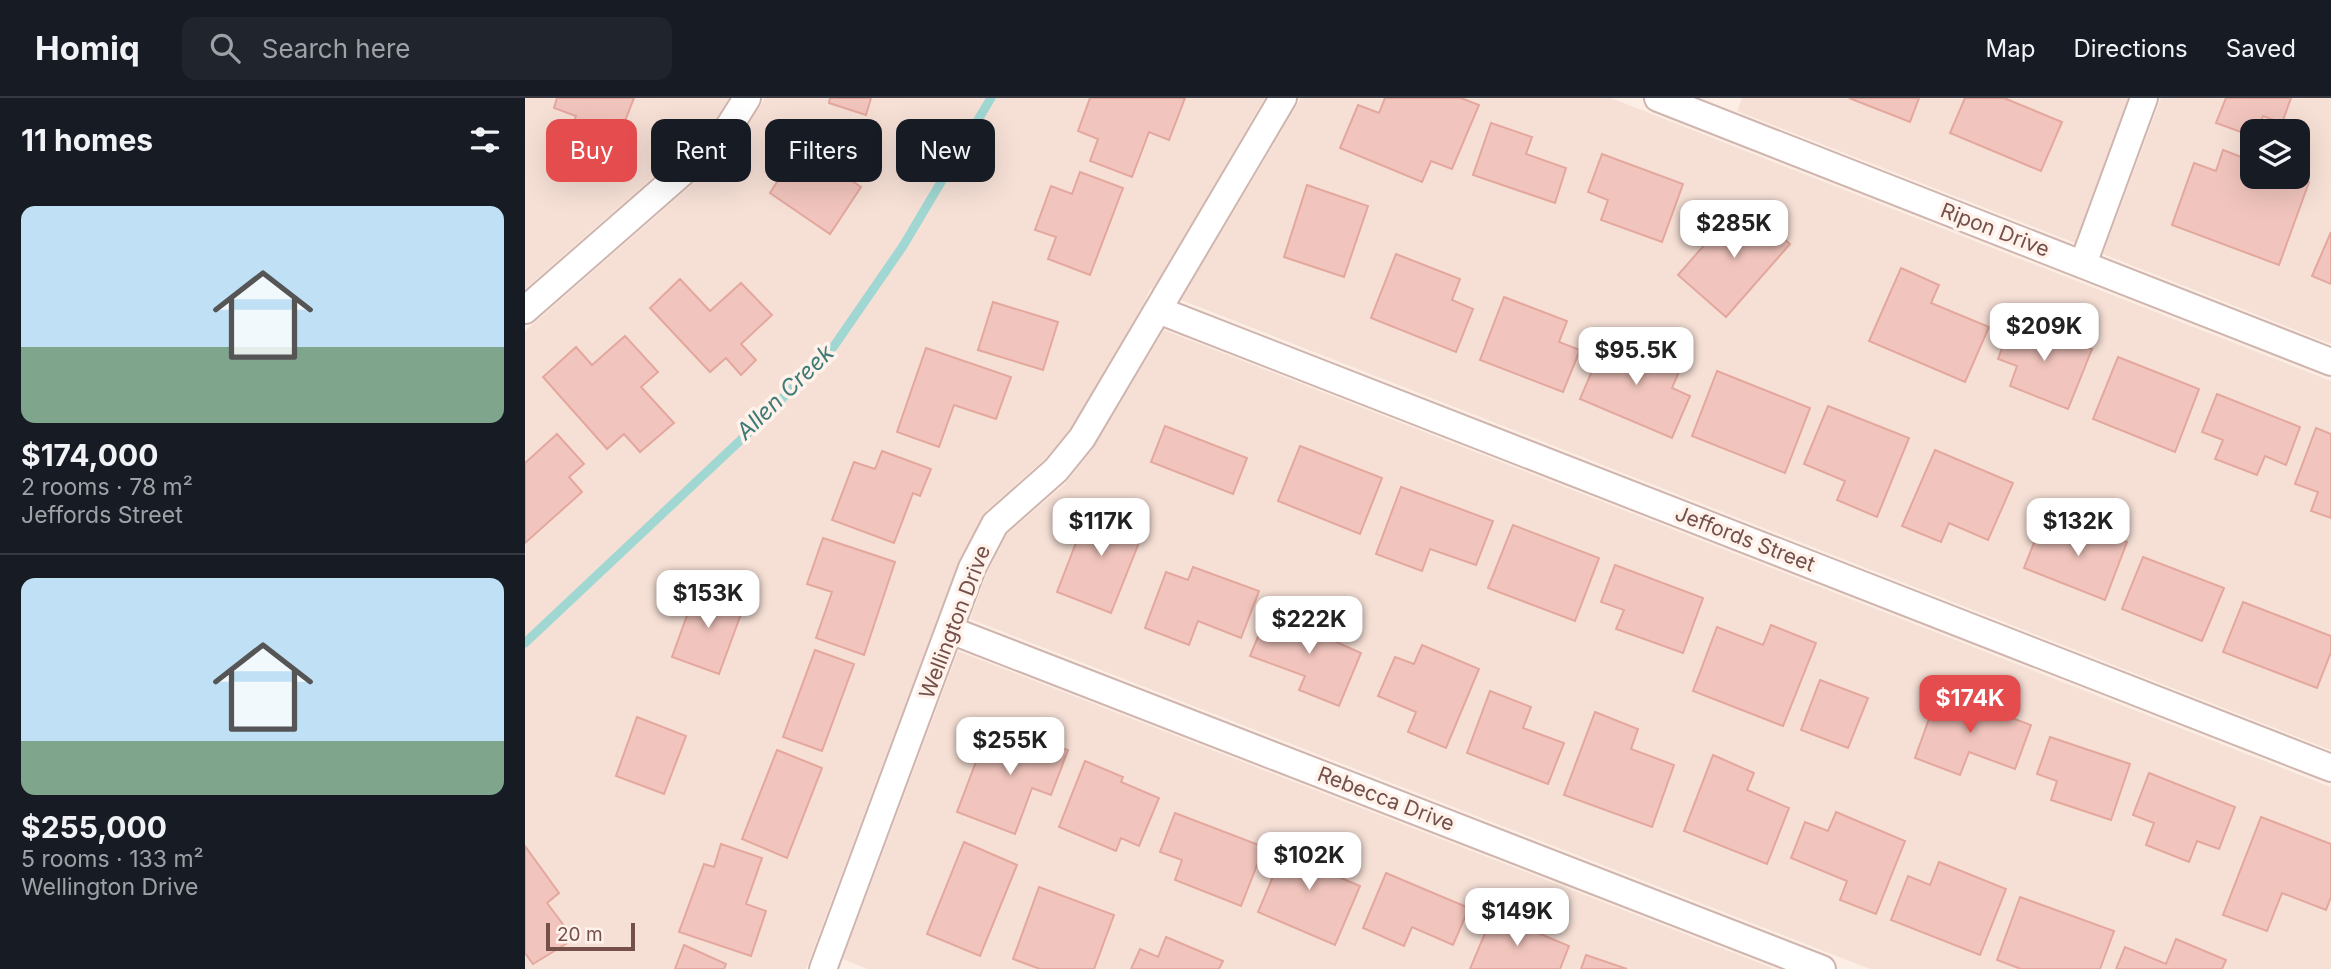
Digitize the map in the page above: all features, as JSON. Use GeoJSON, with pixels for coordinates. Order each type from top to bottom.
{"type":"FeatureCollection","features":[{"type":"Feature","properties":{"kind":"street"},"geometry":{"type":"LineString","coordinates":[[525,310],[727,131],[747,98]]}},
{"type":"Feature","properties":{"kind":"street","name":"Wellington Drive"},"geometry":{"type":"LineString","coordinates":[[823,969],[972,568],[995,524],[1056,470],[1082,438],[1283,98]]}},
{"type":"Feature","properties":{"kind":"street","name":"Ripon Drive"},"geometry":{"type":"LineString","coordinates":[[1658,98],[1721,110],[2083,264],[2331,362]]}},
{"type":"Feature","properties":{"kind":"street"},"geometry":{"type":"LineString","coordinates":[[2083,264],[2144,98]]}},
{"type":"Feature","properties":{"kind":"street","name":"Jeffords Street"},"geometry":{"type":"LineString","coordinates":[[1158,310],[2331,768]]}},
{"type":"Feature","properties":{"kind":"street","name":"Rebecca Drive"},"geometry":{"type":"LineString","coordinates":[[950,630],[1822,969]]}},
{"type":"Feature","properties":{"kind":"shaded area"},"geometry":{"type":"Polygon","coordinates":[[[525,98],[729,98],[717,119],[651,119],[651,179],[525,289],[525,98]]]}},
{"type":"Feature","properties":{"kind":"shaded area"},"geometry":{"type":"Polygon","coordinates":[[[765,98],[1265,98],[1153,289],[1150,289],[1070,429],[1046,458],[986,511],[959,561],[806,969],[525,969],[525,331],[695,182],[751,182],[751,120],[765,98]]]}},
{"type":"Feature","properties":{"kind":"shaded area"},"geometry":{"type":"Polygon","coordinates":[[[1301,98],[1611,98],[2331,381],[2331,750],[1181,300],[1301,98]]]}},
{"type":"Feature","properties":{"kind":"shaded area"},"geometry":{"type":"Polygon","coordinates":[[[1742,98],[2128,98],[2075,243],[1737,111],[1742,98]]]}},
{"type":"Feature","properties":{"kind":"shaded area"},"geometry":{"type":"Polygon","coordinates":[[[2161,98],[2331,98],[2331,344],[2103,254],[2161,98]]]}},
{"type":"Feature","properties":{"kind":"shaded area"},"geometry":{"type":"Polygon","coordinates":[[[1164,330],[2331,787],[2331,969],[1870,969],[970,619],[986,575],[1007,534],[1065,484],[1093,449],[1164,330]]]}},
{"type":"Feature","properties":{"kind":"shaded area"},"geometry":{"type":"Polygon","coordinates":[[[958,651],[1775,969],[867,969],[843,959],[958,651]]]}},
{"type":"Feature","properties":{"kind":"building"},"geometry":{"type":"Polygon","coordinates":[[[557,98],[634,98],[626,119],[575,119],[576,116],[554,108],[557,98]]]}},
{"type":"Feature","properties":{"kind":"building"},"geometry":{"type":"Polygon","coordinates":[[[830,98],[871,98],[866,115],[829,103],[830,98]]]}},
{"type":"Feature","properties":{"kind":"building"},"geometry":{"type":"Polygon","coordinates":[[[1090,98],[1185,98],[1169,140],[1149,132],[1132,177],[1090,161],[1098,139],[1078,131],[1090,98]]]}},
{"type":"Feature","properties":{"kind":"building"},"geometry":{"type":"Polygon","coordinates":[[[1385,98],[1461,98],[1479,105],[1452,169],[1431,161],[1422,182],[1340,148],[1358,105],[1379,113],[1385,98]]]}},
{"type":"Feature","properties":{"kind":"building"},"geometry":{"type":"Polygon","coordinates":[[[1849,98],[1919,98],[1910,122],[1849,98]]]}},
{"type":"Feature","properties":{"kind":"building"},"geometry":{"type":"Polygon","coordinates":[[[1965,98],[2004,98],[2062,122],[2041,171],[1950,133],[1965,98]]]}},
{"type":"Feature","properties":{"kind":"building"},"geometry":{"type":"Polygon","coordinates":[[[2226,98],[2291,98],[2283,119],[2263,116],[2262,119],[2240,119],[2240,132],[2216,123],[2226,98]]]}},
{"type":"Feature","properties":{"kind":"building"},"geometry":{"type":"Polygon","coordinates":[[[1491,123],[1532,137],[1526,154],[1566,168],[1555,203],[1473,175],[1491,123]]]}},
{"type":"Feature","properties":{"kind":"building"},"geometry":{"type":"Polygon","coordinates":[[[2223,150],[2240,156],[2240,189],[2306,189],[2279,265],[2172,225],[2194,163],[2216,171],[2223,150]]]}},
{"type":"Feature","properties":{"kind":"building"},"geometry":{"type":"Polygon","coordinates":[[[1602,154],[1683,184],[1662,242],[1601,220],[1608,200],[1588,192],[1602,154]]]}},
{"type":"Feature","properties":{"kind":"building"},"geometry":{"type":"Polygon","coordinates":[[[1080,172],[1123,188],[1090,275],[1048,259],[1056,237],[1035,230],[1051,186],[1072,194],[1080,172]]]}},
{"type":"Feature","properties":{"kind":"building"},"geometry":{"type":"Polygon","coordinates":[[[777,182],[854,182],[861,187],[830,234],[770,193],[777,182]]]}},
{"type":"Feature","properties":{"kind":"building"},"geometry":{"type":"Polygon","coordinates":[[[1307,185],[1368,206],[1344,277],[1284,257],[1307,185]]]}},
{"type":"Feature","properties":{"kind":"building"},"geometry":{"type":"Polygon","coordinates":[[[1742,202],[1790,244],[1726,317],[1678,275],[1742,202]]]}},
{"type":"Feature","properties":{"kind":"building"},"geometry":{"type":"Polygon","coordinates":[[[2331,232],[2331,284],[2312,276],[2331,232]]]}},
{"type":"Feature","properties":{"kind":"building"},"geometry":{"type":"Polygon","coordinates":[[[1396,254],[1460,279],[1452,300],[1473,309],[1456,352],[1371,318],[1396,254]]]}},
{"type":"Feature","properties":{"kind":"building"},"geometry":{"type":"Polygon","coordinates":[[[1901,268],[1939,285],[1931,303],[1989,327],[1965,382],[1869,341],[1901,268]]]}},
{"type":"Feature","properties":{"kind":"building"},"geometry":{"type":"Polygon","coordinates":[[[680,279],[710,311],[741,283],[772,315],[741,344],[756,360],[741,375],[726,358],[710,372],[650,308],[680,279]]]}},
{"type":"Feature","properties":{"kind":"building"},"geometry":{"type":"Polygon","coordinates":[[[1504,297],[1567,321],[1559,342],[1580,350],[1563,392],[1480,360],[1504,297]]]}},
{"type":"Feature","properties":{"kind":"building"},"geometry":{"type":"Polygon","coordinates":[[[993,302],[1058,322],[1043,370],[978,350],[993,302]]]}},
{"type":"Feature","properties":{"kind":"building"},"geometry":{"type":"Polygon","coordinates":[[[2013,319],[2092,349],[2068,409],[2010,386],[2017,366],[1998,359],[2013,319]]]}},
{"type":"Feature","properties":{"kind":"building"},"geometry":{"type":"Polygon","coordinates":[[[625,336],[658,372],[641,387],[674,423],[640,452],[624,434],[607,449],[543,377],[576,347],[592,365],[625,336]]]}},
{"type":"Feature","properties":{"kind":"building"},"geometry":{"type":"Polygon","coordinates":[[[1607,336],[1681,367],[1672,388],[1690,396],[1672,438],[1580,399],[1607,336]]]}},
{"type":"Feature","properties":{"kind":"building"},"geometry":{"type":"Polygon","coordinates":[[[926,348],[1011,377],[996,419],[954,405],[939,447],[897,432],[926,348]]]}},
{"type":"Feature","properties":{"kind":"building"},"geometry":{"type":"Polygon","coordinates":[[[2118,357],[2199,389],[2175,452],[2093,419],[2118,357]]]}},
{"type":"Feature","properties":{"kind":"building"},"geometry":{"type":"Polygon","coordinates":[[[1717,371],[1810,408],[1785,473],[1692,436],[1717,371]]]}},
{"type":"Feature","properties":{"kind":"building"},"geometry":{"type":"Polygon","coordinates":[[[2217,394],[2300,427],[2286,465],[2265,456],[2257,475],[2215,459],[2223,440],[2202,432],[2217,394]]]}},
{"type":"Feature","properties":{"kind":"building"},"geometry":{"type":"Polygon","coordinates":[[[1828,406],[1909,438],[1877,517],[1837,500],[1845,481],[1804,464],[1828,406]]]}},
{"type":"Feature","properties":{"kind":"building"},"geometry":{"type":"Polygon","coordinates":[[[1165,426],[1247,458],[1233,494],[1151,462],[1165,426]]]}},
{"type":"Feature","properties":{"kind":"building"},"geometry":{"type":"Polygon","coordinates":[[[2316,428],[2331,434],[2331,518],[2311,511],[2318,492],[2295,484],[2316,428]]]}},
{"type":"Feature","properties":{"kind":"building"},"geometry":{"type":"Polygon","coordinates":[[[557,434],[584,464],[569,477],[582,492],[525,543],[525,463],[557,434]]]}},
{"type":"Feature","properties":{"kind":"building"},"geometry":{"type":"Polygon","coordinates":[[[1300,446],[1382,478],[1360,534],[1278,501],[1300,446]]]}},
{"type":"Feature","properties":{"kind":"building"},"geometry":{"type":"Polygon","coordinates":[[[1935,450],[2013,483],[1988,540],[1949,523],[1941,542],[1902,526],[1935,450]]]}},
{"type":"Feature","properties":{"kind":"building"},"geometry":{"type":"Polygon","coordinates":[[[882,451],[931,469],[920,496],[913,493],[894,543],[832,520],[854,462],[875,469],[882,451]]]}},
{"type":"Feature","properties":{"kind":"building"},"geometry":{"type":"Polygon","coordinates":[[[1401,487],[1493,521],[1476,565],[1430,549],[1422,571],[1376,554],[1401,487]]]}},
{"type":"Feature","properties":{"kind":"building"},"geometry":{"type":"Polygon","coordinates":[[[1091,504],[1146,525],[1111,613],[1057,592],[1091,504]]]}},
{"type":"Feature","properties":{"kind":"building"},"geometry":{"type":"Polygon","coordinates":[[[2067,518],[2127,542],[2105,600],[2024,568],[2039,530],[2059,538],[2067,518]]]}},
{"type":"Feature","properties":{"kind":"building"},"geometry":{"type":"Polygon","coordinates":[[[1513,525],[1599,558],[1575,621],[1488,588],[1513,525]]]}},
{"type":"Feature","properties":{"kind":"building"},"geometry":{"type":"Polygon","coordinates":[[[823,538],[895,562],[864,655],[816,638],[832,592],[807,584],[823,538]]]}},
{"type":"Feature","properties":{"kind":"building"},"geometry":{"type":"Polygon","coordinates":[[[2143,557],[2224,588],[2202,641],[2122,609],[2143,557]]]}},
{"type":"Feature","properties":{"kind":"building"},"geometry":{"type":"Polygon","coordinates":[[[1615,565],[1703,598],[1683,653],[1616,629],[1624,610],[1601,602],[1615,565]]]}},
{"type":"Feature","properties":{"kind":"building"},"geometry":{"type":"Polygon","coordinates":[[[1193,567],[1259,591],[1241,638],[1198,621],[1189,645],[1145,628],[1166,572],[1188,580],[1193,567]]]}},
{"type":"Feature","properties":{"kind":"building"},"geometry":{"type":"Polygon","coordinates":[[[698,585],[745,603],[719,674],[672,657],[698,585]]]}},
{"type":"Feature","properties":{"kind":"building"},"geometry":{"type":"Polygon","coordinates":[[[2243,602],[2331,636],[2331,652],[2317,688],[2223,652],[2243,602]]]}},
{"type":"Feature","properties":{"kind":"building"},"geometry":{"type":"Polygon","coordinates":[[[1267,615],[1302,629],[1308,615],[1339,628],[1334,641],[1361,653],[1339,706],[1299,690],[1305,676],[1250,656],[1267,615]]]}},
{"type":"Feature","properties":{"kind":"building"},"geometry":{"type":"Polygon","coordinates":[[[1771,625],[1816,643],[1783,726],[1693,691],[1717,627],[1763,645],[1771,625]]]}},
{"type":"Feature","properties":{"kind":"building"},"geometry":{"type":"Polygon","coordinates":[[[1422,645],[1479,669],[1446,748],[1408,732],[1416,712],[1378,696],[1395,657],[1414,664],[1422,645]]]}},
{"type":"Feature","properties":{"kind":"building"},"geometry":{"type":"Polygon","coordinates":[[[815,650],[854,664],[822,751],[783,737],[815,650]]]}},
{"type":"Feature","properties":{"kind":"building"},"geometry":{"type":"Polygon","coordinates":[[[1820,680],[1868,698],[1848,748],[1801,730],[1820,680]]]}},
{"type":"Feature","properties":{"kind":"building"},"geometry":{"type":"Polygon","coordinates":[[[1490,691],[1531,707],[1523,728],[1564,743],[1548,784],[1467,753],[1490,691]]]}},
{"type":"Feature","properties":{"kind":"building"},"geometry":{"type":"Polygon","coordinates":[[[1939,691],[2031,725],[2015,769],[1969,752],[1960,775],[1915,758],[1939,691]]]}},
{"type":"Feature","properties":{"kind":"building"},"geometry":{"type":"Polygon","coordinates":[[[1595,712],[1638,729],[1631,749],[1674,765],[1652,827],[1564,795],[1595,712]]]}},
{"type":"Feature","properties":{"kind":"building"},"geometry":{"type":"Polygon","coordinates":[[[637,717],[686,736],[664,794],[616,776],[637,717]]]}},
{"type":"Feature","properties":{"kind":"building"},"geometry":{"type":"Polygon","coordinates":[[[991,722],[1068,750],[1051,795],[1032,788],[1015,834],[957,812],[991,722]]]}},
{"type":"Feature","properties":{"kind":"building"},"geometry":{"type":"Polygon","coordinates":[[[2050,737],[2130,764],[2111,820],[2051,800],[2057,781],[2037,774],[2050,737]]]}},
{"type":"Feature","properties":{"kind":"building"},"geometry":{"type":"Polygon","coordinates":[[[777,750],[822,768],[787,858],[742,839],[777,750]]]}},
{"type":"Feature","properties":{"kind":"building"},"geometry":{"type":"Polygon","coordinates":[[[1713,755],[1754,773],[1747,790],[1789,808],[1767,864],[1684,831],[1713,755]]]}},
{"type":"Feature","properties":{"kind":"building"},"geometry":{"type":"Polygon","coordinates":[[[1085,761],[1123,777],[1121,782],[1159,798],[1139,846],[1121,838],[1116,851],[1059,827],[1085,761]]]}},
{"type":"Feature","properties":{"kind":"building"},"geometry":{"type":"Polygon","coordinates":[[[2149,773],[2235,807],[2219,849],[2197,841],[2189,862],[2146,845],[2154,823],[2133,815],[2149,773]]]}},
{"type":"Feature","properties":{"kind":"building"},"geometry":{"type":"Polygon","coordinates":[[[1836,812],[1905,841],[1876,914],[1840,900],[1847,881],[1791,858],[1805,822],[1828,831],[1836,812]]]}},
{"type":"Feature","properties":{"kind":"building"},"geometry":{"type":"Polygon","coordinates":[[[1175,813],[1264,847],[1241,906],[1175,880],[1182,860],[1160,852],[1175,813]]]}},
{"type":"Feature","properties":{"kind":"building"},"geometry":{"type":"Polygon","coordinates":[[[2261,817],[2331,844],[2331,897],[2326,910],[2282,893],[2267,931],[2223,915],[2261,817]]]}},
{"type":"Feature","properties":{"kind":"building"},"geometry":{"type":"Polygon","coordinates":[[[1291,834],[1330,850],[1322,870],[1360,886],[1335,945],[1258,912],[1291,834]]]}},
{"type":"Feature","properties":{"kind":"building"},"geometry":{"type":"Polygon","coordinates":[[[964,842],[1017,865],[980,956],[927,934],[964,842]]]}},
{"type":"Feature","properties":{"kind":"building"},"geometry":{"type":"Polygon","coordinates":[[[721,844],[762,858],[746,904],[766,911],[751,956],[679,932],[704,864],[714,867],[721,844]]]}},
{"type":"Feature","properties":{"kind":"building"},"geometry":{"type":"Polygon","coordinates":[[[525,846],[559,893],[547,903],[574,939],[533,964],[525,953],[525,846]]]}},
{"type":"Feature","properties":{"kind":"building"},"geometry":{"type":"Polygon","coordinates":[[[1939,862],[2006,889],[1980,955],[1891,920],[1908,876],[1930,885],[1939,862]]]}},
{"type":"Feature","properties":{"kind":"building"},"geometry":{"type":"Polygon","coordinates":[[[1386,873],[1469,908],[1453,945],[1412,927],[1404,946],[1363,928],[1386,873]]]}},
{"type":"Feature","properties":{"kind":"building"},"geometry":{"type":"Polygon","coordinates":[[[1039,887],[1114,915],[1094,969],[1040,969],[1013,959],[1039,887]]]}},
{"type":"Feature","properties":{"kind":"building"},"geometry":{"type":"Polygon","coordinates":[[[2020,897],[2114,931],[2100,969],[2021,969],[1997,960],[2020,897]]]}},
{"type":"Feature","properties":{"kind":"building"},"geometry":{"type":"Polygon","coordinates":[[[1493,914],[1569,946],[1560,969],[1470,969],[1493,914]]]}},
{"type":"Feature","properties":{"kind":"building"},"geometry":{"type":"Polygon","coordinates":[[[1166,937],[1223,961],[1219,969],[1131,969],[1140,949],[1158,957],[1166,937]]]}},
{"type":"Feature","properties":{"kind":"building"},"geometry":{"type":"Polygon","coordinates":[[[2176,939],[2226,960],[2222,969],[2116,969],[2125,947],[2166,964],[2176,939]]]}},
{"type":"Feature","properties":{"kind":"building"},"geometry":{"type":"Polygon","coordinates":[[[684,945],[726,964],[724,969],[675,969],[684,945]]]}},
{"type":"Feature","properties":{"kind":"building"},"geometry":{"type":"Polygon","coordinates":[[[1586,955],[1627,969],[1581,969],[1586,955]]]}},
{"type":"Feature","properties":{"kind":"waterway","name":"Allen Creek"},"geometry":{"type":"LineString","coordinates":[[525,643],[746,435],[834,346],[903,246],[991,98]]}}]}
